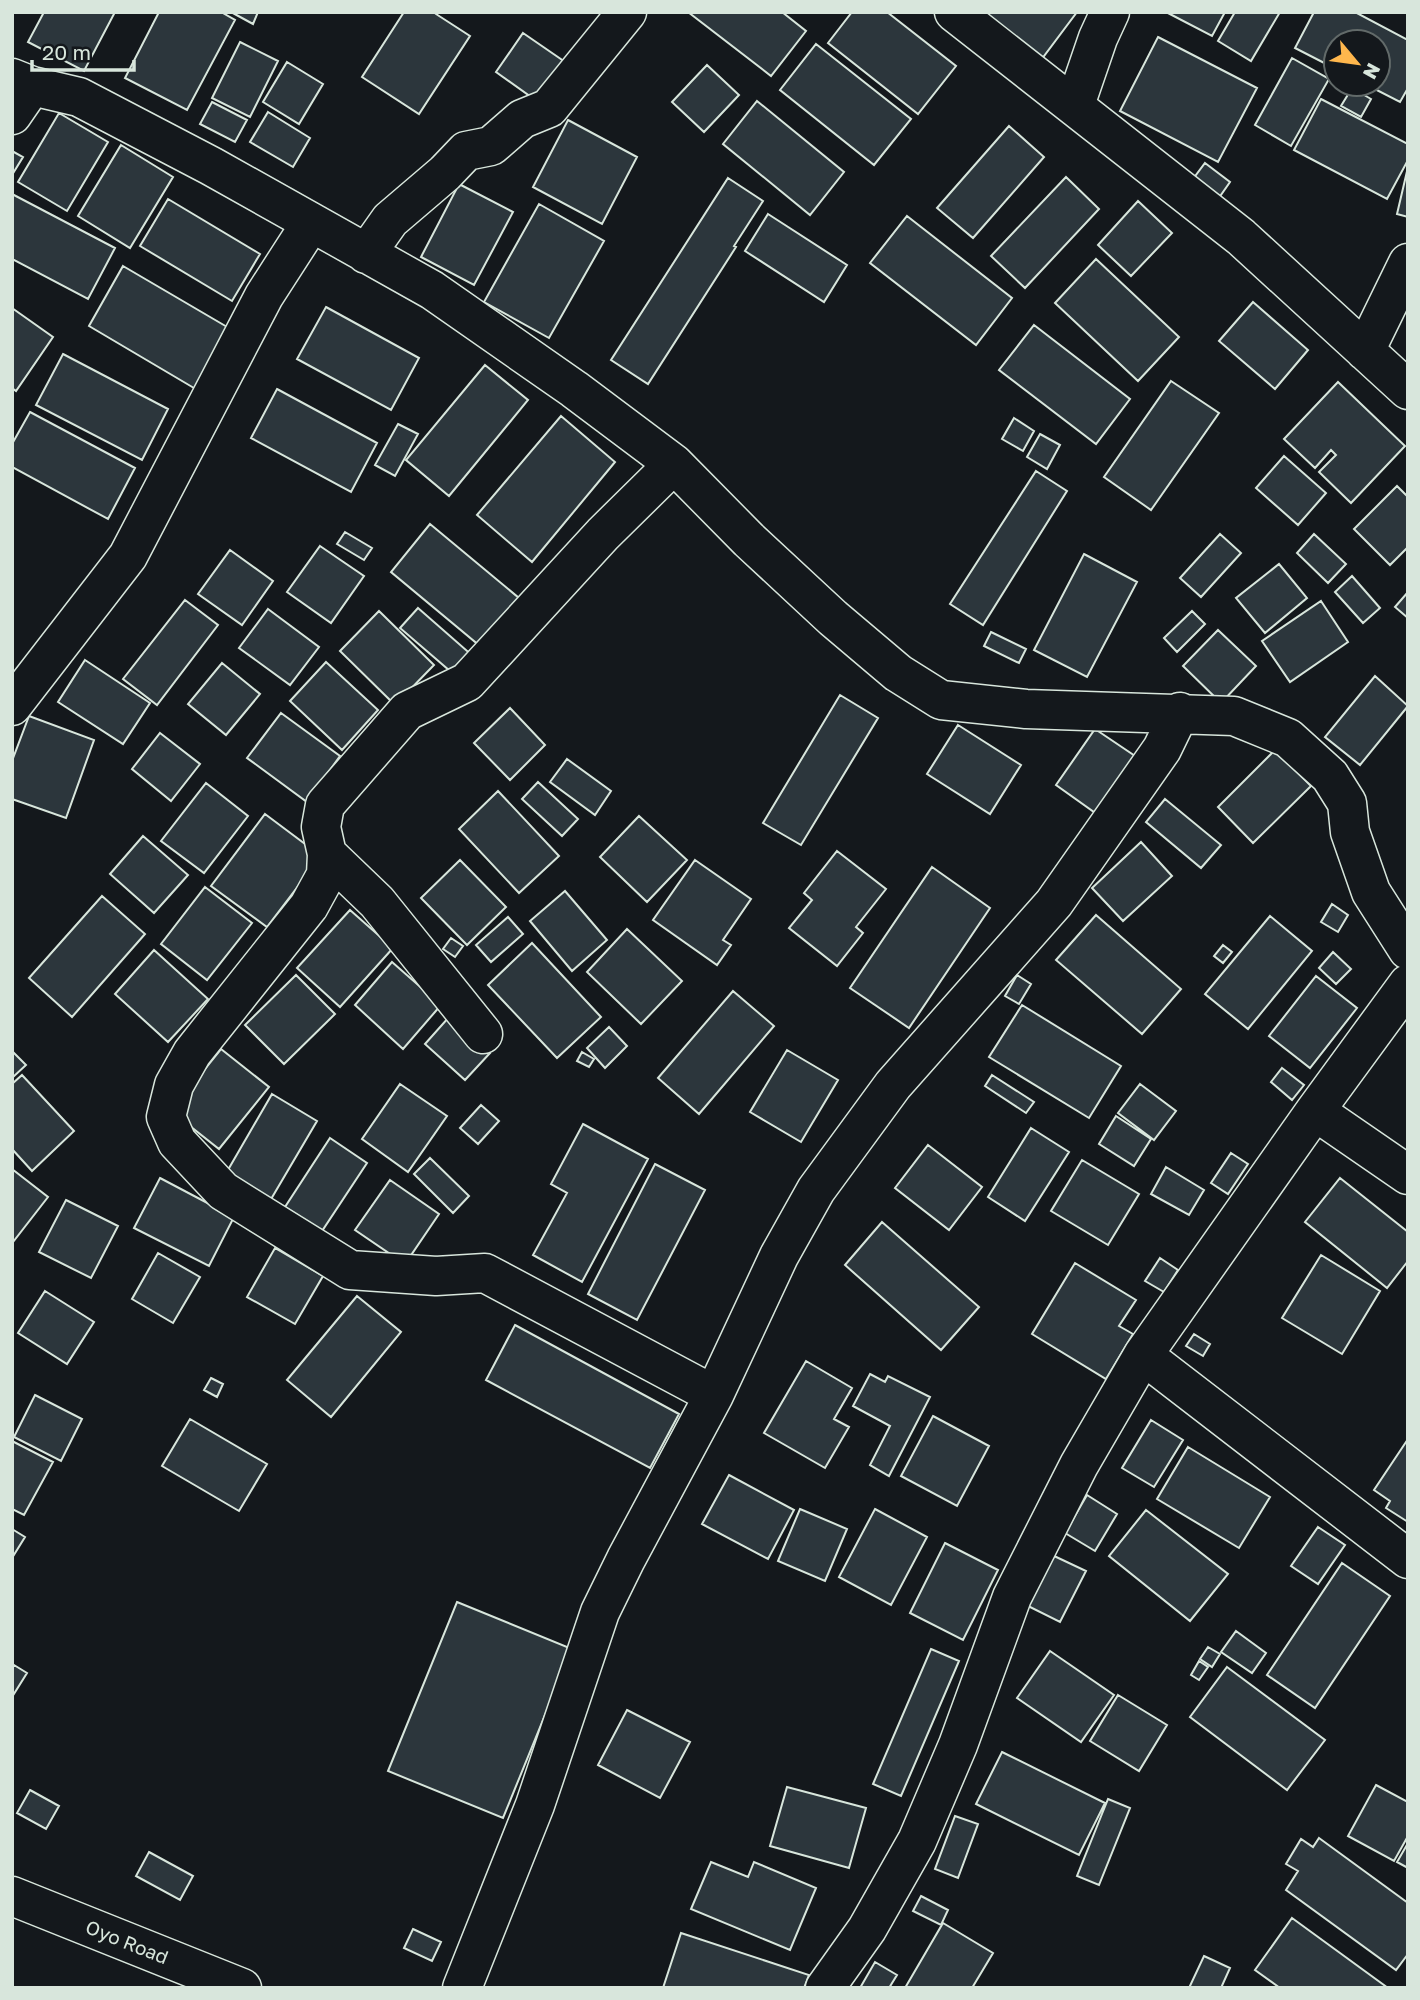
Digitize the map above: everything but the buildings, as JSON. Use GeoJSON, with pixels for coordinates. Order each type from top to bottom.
{"type":"FeatureCollection","features":[{"type":"Feature","properties":{"kind":"main road"},"geometry":{"type":"LineString","coordinates":[[954,12],[1241,237],[1408,390]]}},
{"type":"Feature","properties":{"kind":"main road"},"geometry":{"type":"LineString","coordinates":[[1075,106],[1098,38],[1110,12]]}},
{"type":"Feature","properties":{"kind":"main road"},"geometry":{"type":"LineString","coordinates":[[366,254],[390,220],[466,151],[491,146],[522,119],[549,108],[611,17]]}},
{"type":"Feature","properties":{"kind":"main road"},"geometry":{"type":"LineString","coordinates":[[19,93],[79,97],[211,166],[443,298],[574,389],[674,464],[749,540],[833,618],[898,673],[941,700],[1026,709],[1180,712],[1234,716],[1288,738],[1330,776],[1347,803],[1350,832],[1371,892],[1408,950]]}},
{"type":"Feature","properties":{"kind":"main road"},"geometry":{"type":"LineString","coordinates":[[12,706],[128,556],[264,296],[311,223]]}},
{"type":"Feature","properties":{"kind":"main road"},"geometry":{"type":"LineString","coordinates":[[1365,351],[1408,263]]}},
{"type":"Feature","properties":{"kind":"main road"},"geometry":{"type":"LineString","coordinates":[[674,464],[603,534],[467,682],[407,711],[325,805],[321,827],[327,854],[326,875],[309,906],[192,1053],[174,1085],[166,1117],[177,1142],[222,1191],[350,1270],[436,1276],[485,1273],[714,1395]]}},
{"type":"Feature","properties":{"kind":"main road"},"geometry":{"type":"LineString","coordinates":[[461,1988],[535,1805],[600,1612],[714,1395],[779,1256],[816,1189],[893,1085],[1054,903],[1161,749],[1180,712]]}},
{"type":"Feature","properties":{"kind":"main road"},"geometry":{"type":"LineString","coordinates":[[327,854],[377,902],[483,1034]]}},
{"type":"Feature","properties":{"kind":"main road"},"geometry":{"type":"LineString","coordinates":[[825,1988],[867,1929],[917,1841],[958,1745],[1012,1597],[1079,1465],[1143,1355],[1408,984]]}},
{"type":"Feature","properties":{"kind":"main road"},"geometry":{"type":"LineString","coordinates":[[1315,1111],[1408,1175]]}},
{"type":"Feature","properties":{"kind":"main road"},"geometry":{"type":"LineString","coordinates":[[1143,1355],[1408,1559]]}},
{"type":"Feature","properties":{"kind":"main road","name":"Oyo Road"},"geometry":{"type":"LineString","coordinates":[[12,1896],[242,1988]]}}]}
